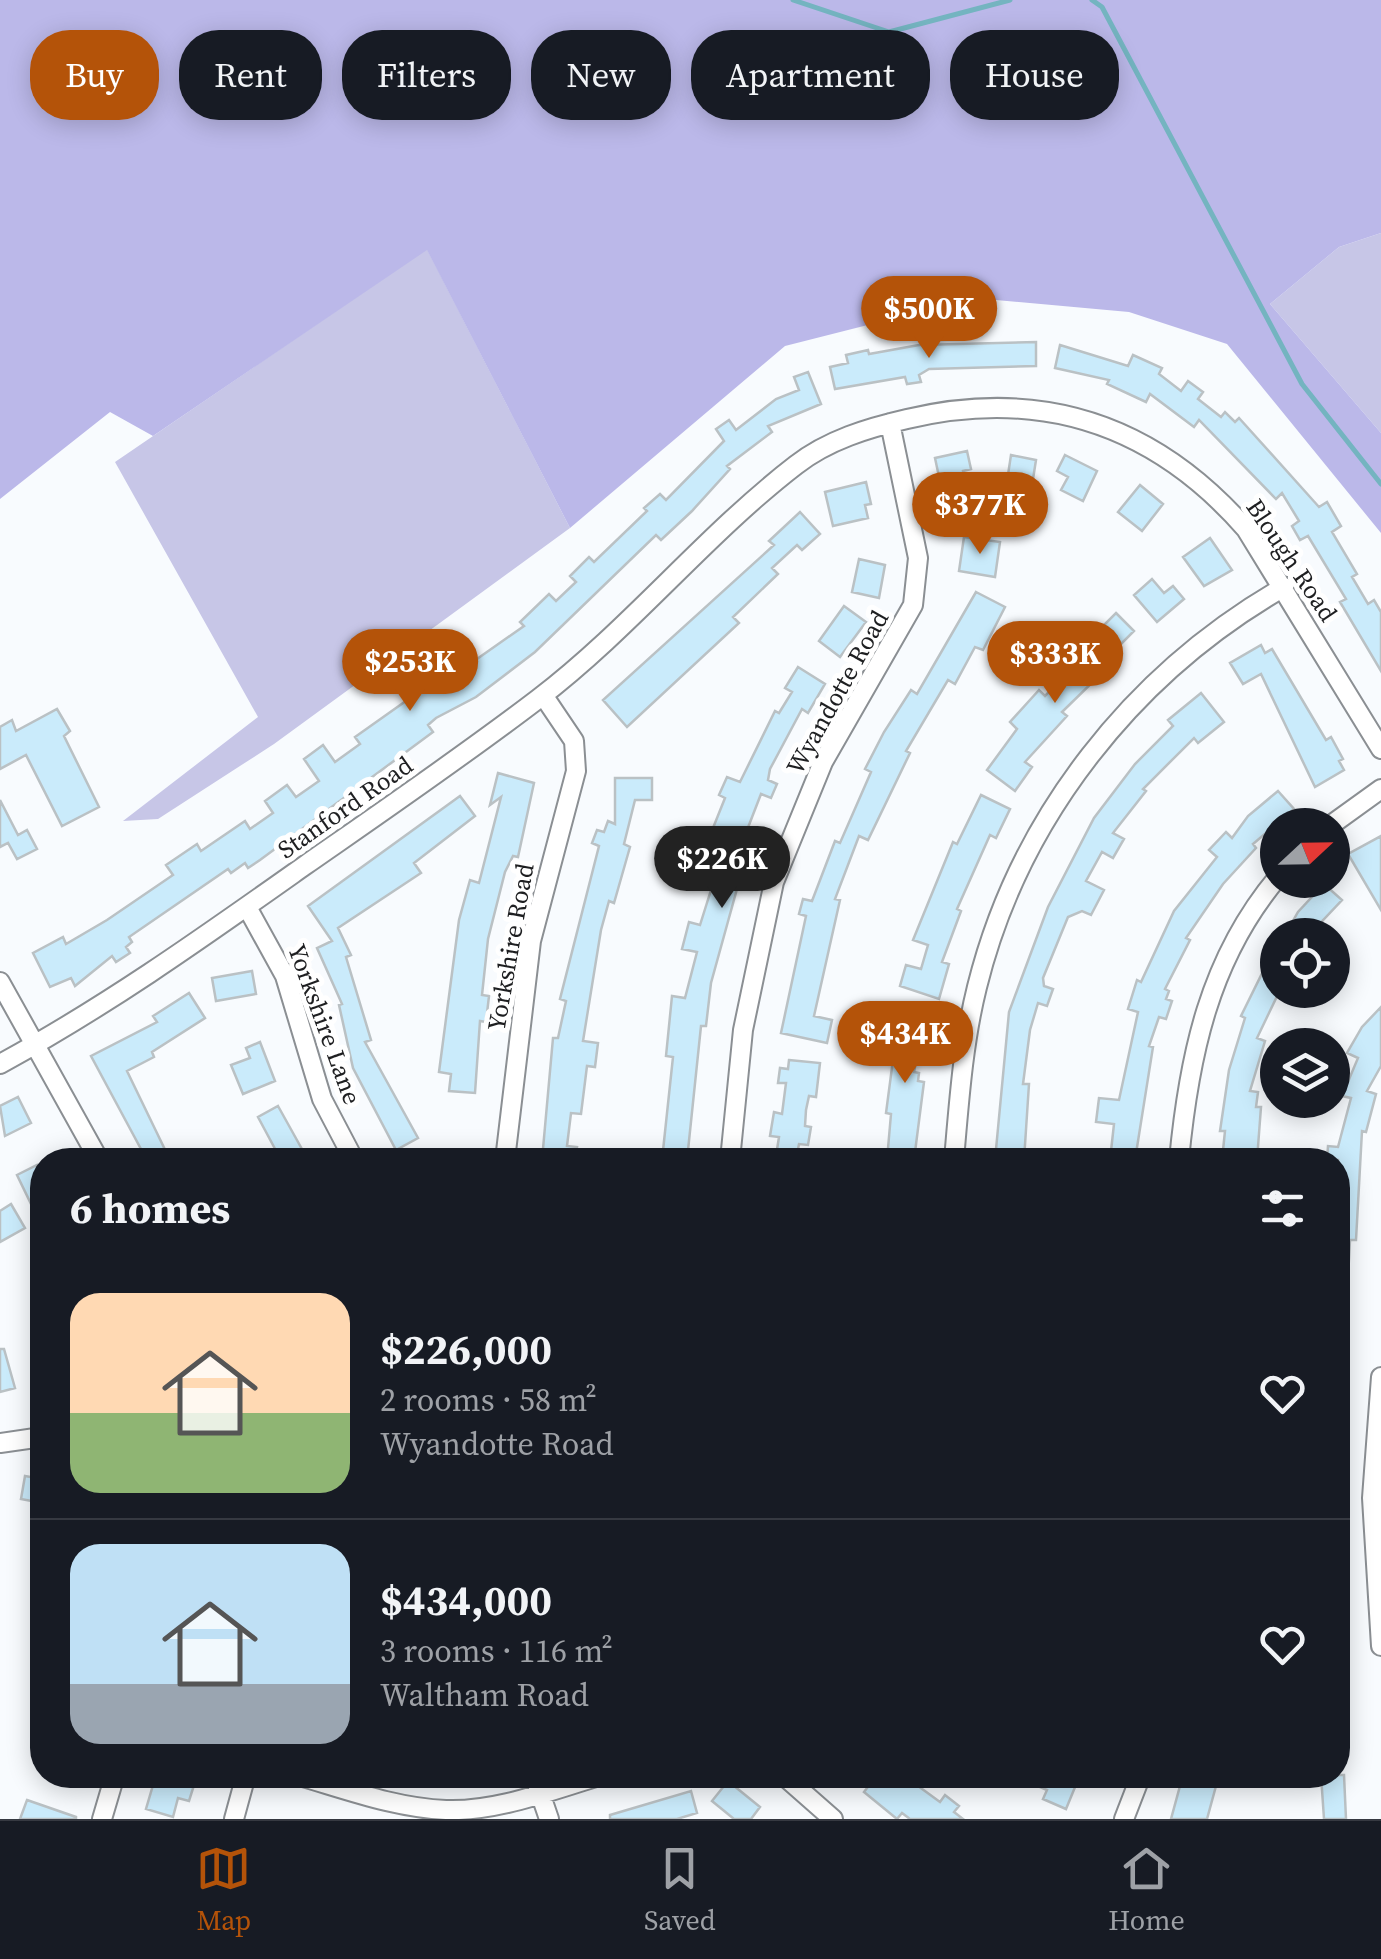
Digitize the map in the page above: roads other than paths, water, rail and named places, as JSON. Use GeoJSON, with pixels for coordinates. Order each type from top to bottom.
{"type":"FeatureCollection","features":[{"type":"Feature","properties":{"kind":"street","name":"Blough Road"},"geometry":{"type":"LineString","coordinates":[[890,423],[1000,406],[1051,411],[1125,434],[1168,456],[1223,502],[1284,586],[1381,749]]}},
{"type":"Feature","properties":{"kind":"street","name":"Stanford Road"},"geometry":{"type":"LineString","coordinates":[[0,1064],[104,1006],[543,696],[624,628],[796,465],[849,435],[890,423]]}},
{"type":"Feature","properties":{"kind":"street","name":"Wyandotte Road"},"geometry":{"type":"LineString","coordinates":[[731,1148],[743,1030],[774,882],[823,762],[913,605],[918,558],[890,423]]}},
{"type":"Feature","properties":{"kind":"street"},"geometry":{"type":"LineString","coordinates":[[955,1148],[968,1027],[990,942],[1014,882],[1061,796],[1110,729],[1155,682],[1215,630],[1284,586]]}},
{"type":"Feature","properties":{"kind":"street","name":"Yorkshire Road"},"geometry":{"type":"LineString","coordinates":[[506,1148],[530,941],[576,771],[574,741],[543,696]]}},
{"type":"Feature","properties":{"kind":"street"},"geometry":{"type":"LineString","coordinates":[[1350,811],[1381,789]]}},
{"type":"Feature","properties":{"kind":"street"},"geometry":{"type":"LineString","coordinates":[[1180,1148],[1186,1087],[1208,1000],[1236,937],[1263,898]]}},
{"type":"Feature","properties":{"kind":"street","name":"Yorkshire Lane"},"geometry":{"type":"LineString","coordinates":[[247,907],[285,976],[322,1099],[348,1148]]}},
{"type":"Feature","properties":{"kind":"street"},"geometry":{"type":"LineString","coordinates":[[0,982],[92,1148]]}},
{"type":"Feature","properties":{"kind":"street"},"geometry":{"type":"LineString","coordinates":[[1381,1377],[1372,1498],[1381,1646]]}},
{"type":"Feature","properties":{"kind":"street"},"geometry":{"type":"LineString","coordinates":[[0,1443],[30,1438]]}},
{"type":"Feature","properties":{"kind":"street"},"geometry":{"type":"LineString","coordinates":[[102,1819],[111,1788]]}},
{"type":"Feature","properties":{"kind":"street"},"geometry":{"type":"LineString","coordinates":[[234,1819],[242,1788]]}},
{"type":"Feature","properties":{"kind":"street"},"geometry":{"type":"LineString","coordinates":[[342,1788],[446,1810],[496,1805],[528,1788]]}},
{"type":"Feature","properties":{"kind":"street"},"geometry":{"type":"LineString","coordinates":[[537,1788],[549,1819]]}},
{"type":"Feature","properties":{"kind":"street"},"geometry":{"type":"LineString","coordinates":[[797,1788],[832,1819]]}},
{"type":"Feature","properties":{"kind":"street"},"geometry":{"type":"LineString","coordinates":[[1124,1819],[1136,1788]]}},
{"type":"Feature","properties":{"kind":"waterway"},"geometry":{"type":"LineString","coordinates":[[793,0],[889,32],[1010,0]]}},
{"type":"Feature","properties":{"kind":"waterway"},"geometry":{"type":"LineString","coordinates":[[1092,0],[1102,7],[1302,384],[1381,484]]}}]}
